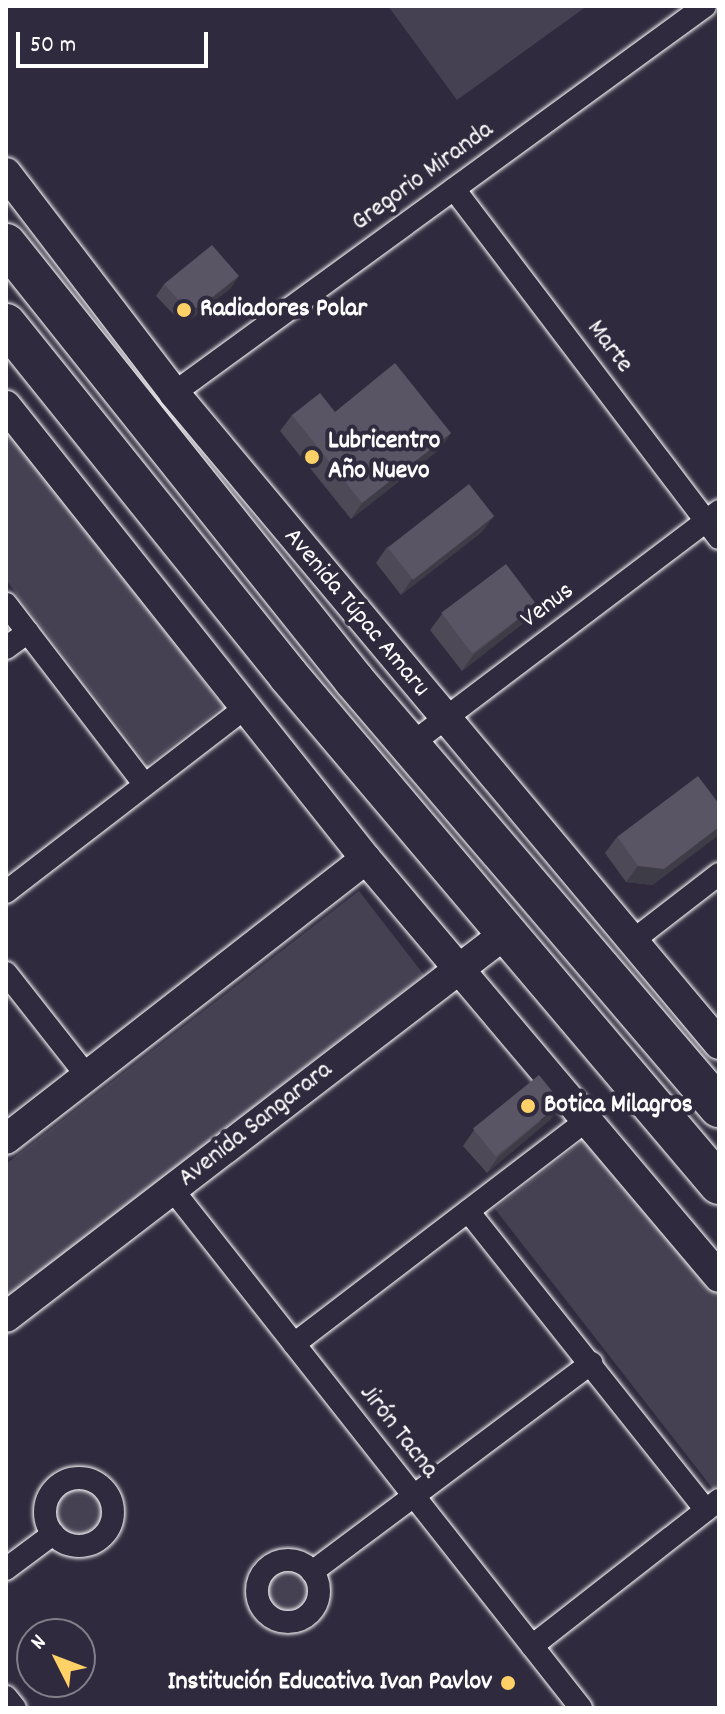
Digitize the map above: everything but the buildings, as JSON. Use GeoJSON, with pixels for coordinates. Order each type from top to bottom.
{"type":"FeatureCollection","features":[{"type":"Feature","properties":{"kind":"highway","name":"Avenida Túpac Amaru"},"geometry":{"type":"LineString","coordinates":[[6,244],[410,745],[719,1107]]}},
{"type":"Feature","properties":{"kind":"highway"},"geometry":{"type":"LineString","coordinates":[[6,324],[288,675],[719,1184]]}},
{"type":"Feature","properties":{"kind":"street","name":"Gregorio Miranda"},"geometry":{"type":"LineString","coordinates":[[174,393],[705,6]]}},
{"type":"Feature","properties":{"kind":"street","name":"Avenida Túpac Amaru"},"geometry":{"type":"LineString","coordinates":[[6,173],[174,393],[719,1044]]}},
{"type":"Feature","properties":{"kind":"street","name":"Marte"},"geometry":{"type":"LineString","coordinates":[[454,189],[714,523]]}},
{"type":"Feature","properties":{"kind":"street"},"geometry":{"type":"LineString","coordinates":[[6,406],[366,859],[719,1277]]}},
{"type":"Feature","properties":{"kind":"street","name":"Venus"},"geometry":{"type":"LineString","coordinates":[[410,745],[714,523]]}},
{"type":"Feature","properties":{"kind":"street"},"geometry":{"type":"LineString","coordinates":[[6,604],[145,785]]}},
{"type":"Feature","properties":{"kind":"street"},"geometry":{"type":"LineString","coordinates":[[6,648],[28,632]]}},
{"type":"Feature","properties":{"kind":"street"},"geometry":{"type":"LineString","coordinates":[[6,892],[245,708]]}},
{"type":"Feature","properties":{"kind":"street"},"geometry":{"type":"LineString","coordinates":[[6,1139],[366,859]]}},
{"type":"Feature","properties":{"kind":"street"},"geometry":{"type":"LineString","coordinates":[[631,942],[719,874]]}},
{"type":"Feature","properties":{"kind":"street","name":"Avenida Sangarara"},"geometry":{"type":"LineString","coordinates":[[6,1317],[506,933]]}},
{"type":"Feature","properties":{"kind":"street"},"geometry":{"type":"LineString","coordinates":[[6,973],[87,1076]]}},
{"type":"Feature","properties":{"kind":"street"},"geometry":{"type":"LineString","coordinates":[[294,1344],[587,1120]]}},
{"type":"Feature","properties":{"kind":"street","name":"Jirón Tacna"},"geometry":{"type":"LineString","coordinates":[[172,1189],[581,1708]]}},
{"type":"Feature","properties":{"kind":"street"},"geometry":{"type":"LineString","coordinates":[[468,1211],[591,1363],[713,1505],[532,1646]]}},
{"type":"Feature","properties":{"kind":"street"},"geometry":{"type":"LineString","coordinates":[[312,1572],[415,1499],[591,1363]]}},
{"type":"Feature","properties":{"kind":"street"},"geometry":{"type":"LineString","coordinates":[[6,1569],[53,1534]]}},
{"type":"Feature","properties":{"kind":"street"},"geometry":{"type":"LineString","coordinates":[[6,1697],[15,1708]]}},
{"type":"Feature","properties":{"kind":"shaded area"},"geometry":{"type":"Polygon","coordinates":[[[388,6],[587,6],[457,100],[388,6]]]}},
{"type":"Feature","properties":{"kind":"shaded area"},"geometry":{"type":"Polygon","coordinates":[[[6,424],[223,706],[148,764],[6,580],[6,424]]]}},
{"type":"Feature","properties":{"kind":"shaded area"},"geometry":{"type":"Polygon","coordinates":[[[359,891],[424,975],[6,1298],[6,1164],[359,891]]]}},
{"type":"Feature","properties":{"kind":"shaded area"},"geometry":{"type":"Polygon","coordinates":[[[592,1134],[719,1285],[719,1485],[713,1489],[495,1209],[592,1134]]]}},
{"type":"Feature","properties":{"kind":"shaded area"},"geometry":{"type":"Polygon","coordinates":[[[79,1485],[96,1493],[104,1510],[96,1527],[79,1535],[62,1527],[54,1510],[62,1493],[79,1485]]]}},
{"type":"Feature","properties":{"kind":"shaded area"},"geometry":{"type":"Polygon","coordinates":[[[288,1568],[304,1575],[311,1591],[304,1607],[288,1614],[272,1607],[265,1591],[272,1575],[288,1568]]]}},
{"type":"Feature","properties":{"kind":"place","name":"Radiadores Polar"},"geometry":{"type":"Point","coordinates":[184,310]}},
{"type":"Feature","properties":{"kind":"place","name":"Lubricentro Año Nuevo"},"geometry":{"type":"Point","coordinates":[312,457]}},
{"type":"Feature","properties":{"kind":"place","name":"Botica Milagros"},"geometry":{"type":"Point","coordinates":[528,1106]}},
{"type":"Feature","properties":{"kind":"place","name":"Institución Educativa Ivan Pavlov"},"geometry":{"type":"Point","coordinates":[508,1683]}}]}
